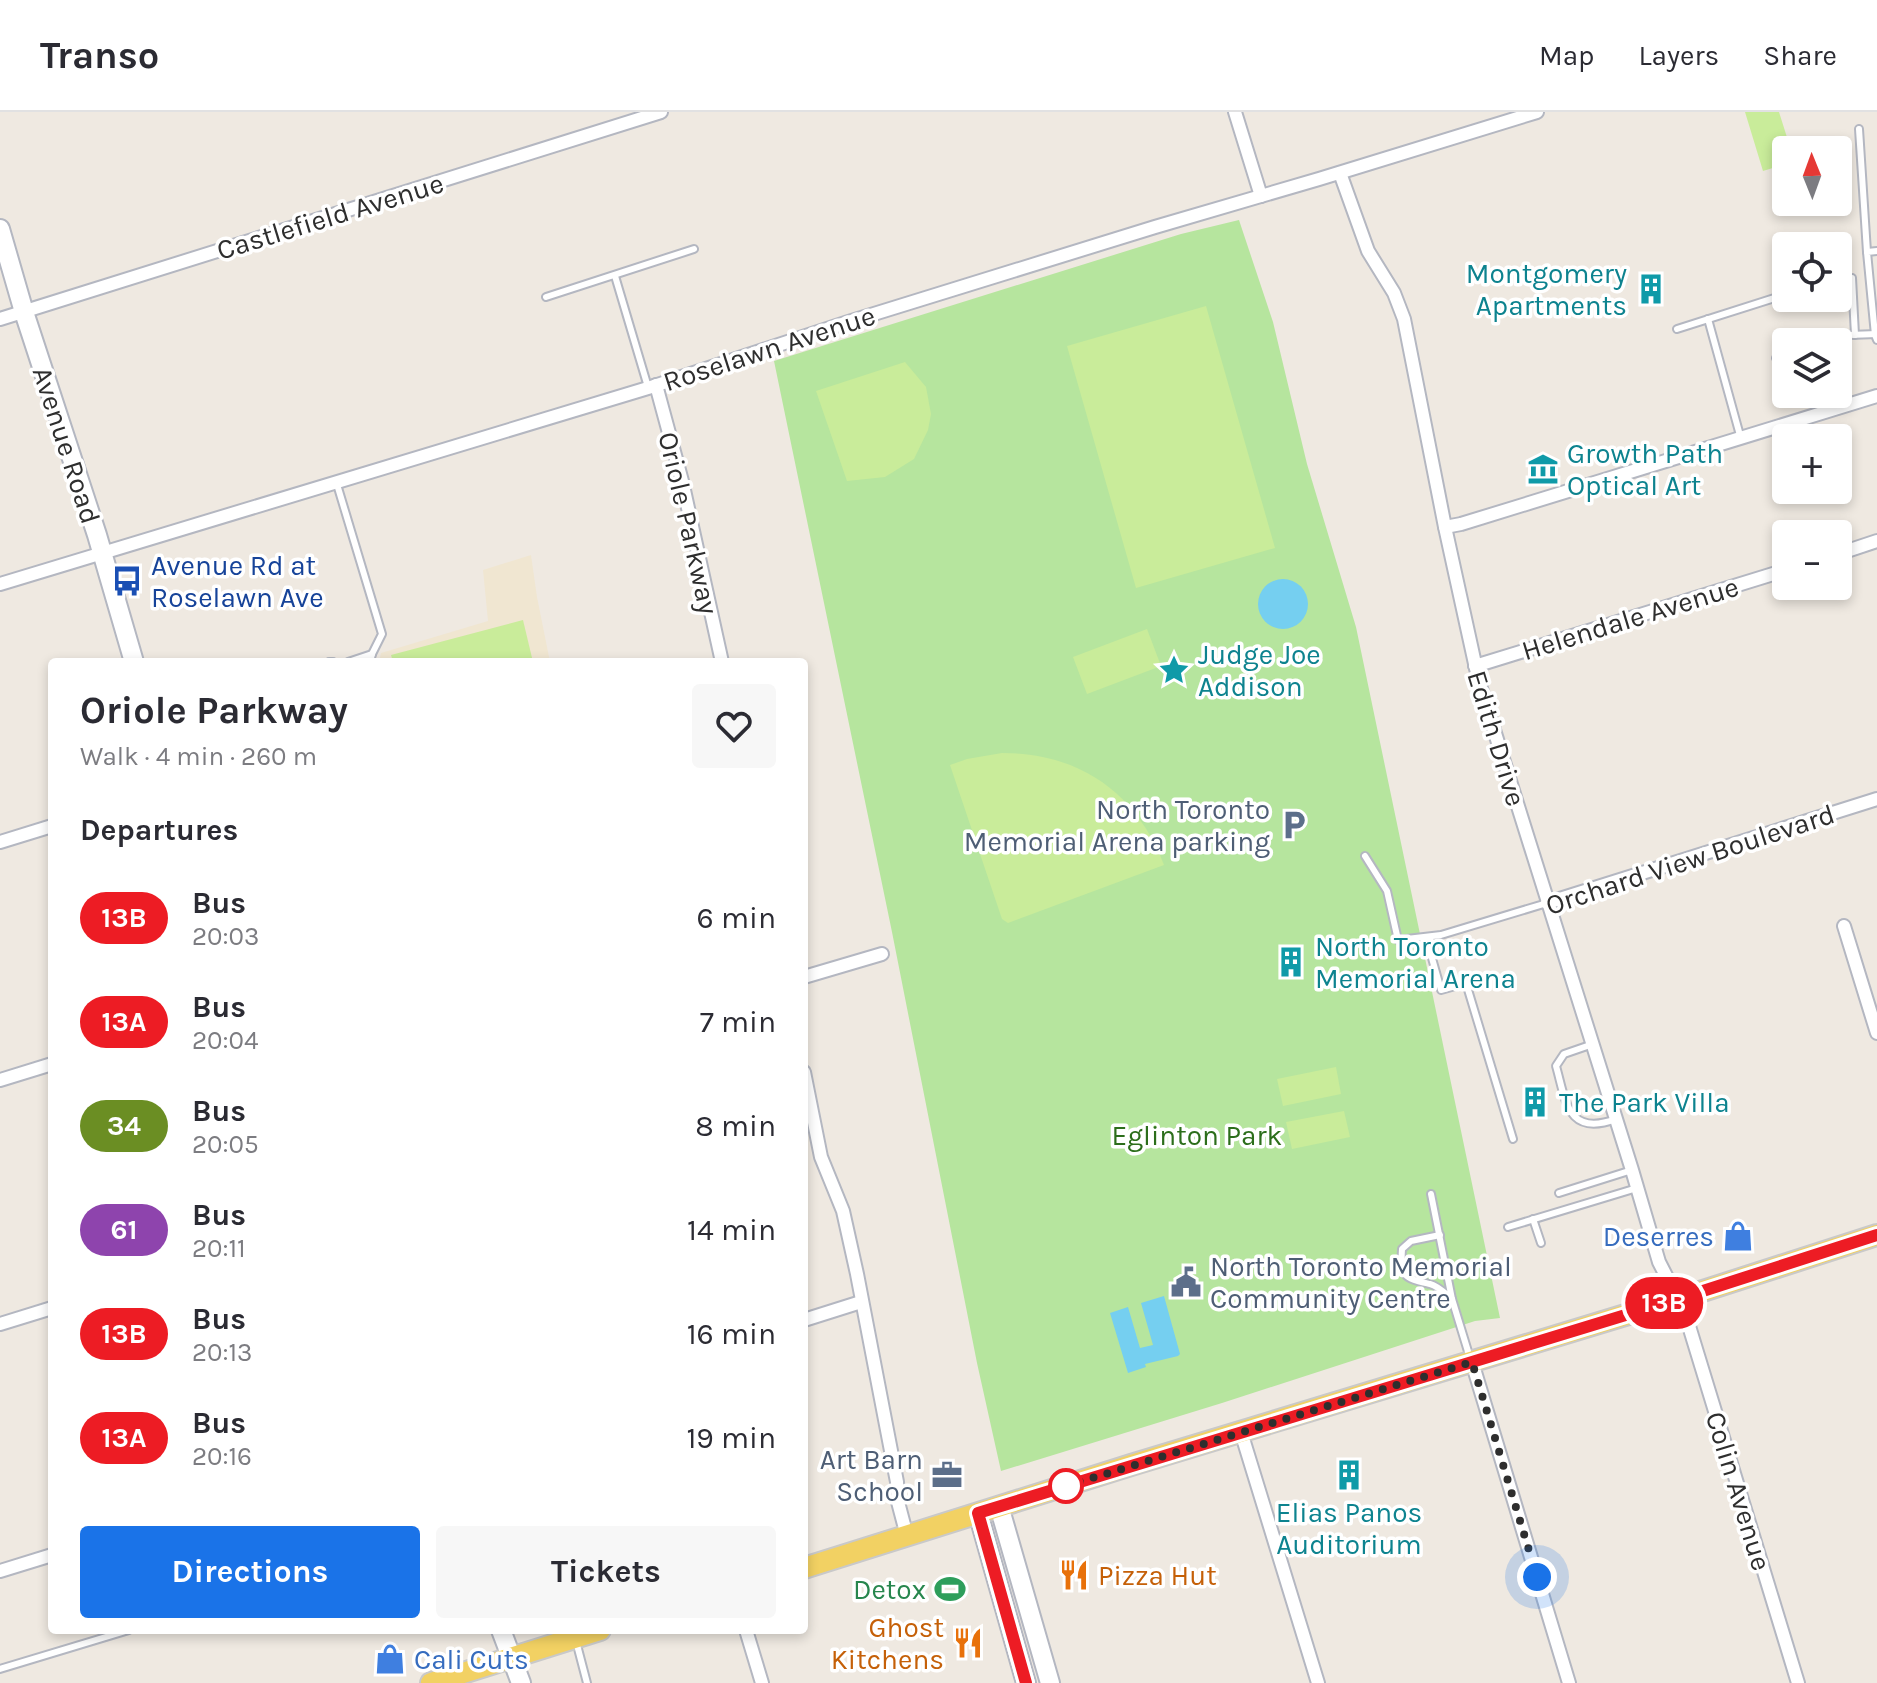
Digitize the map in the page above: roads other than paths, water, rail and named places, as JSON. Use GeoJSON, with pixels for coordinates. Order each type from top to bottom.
{"type":"FeatureCollection","features":[{"type":"Feature","properties":{"kind":"main road","name":"Avenue Road"},"geometry":{"type":"LineString","coordinates":[[0,229],[133,658]]}},
{"type":"Feature","properties":{"kind":"main road"},"geometry":{"type":"LineString","coordinates":[[808,1567],[1877,1235]]}},
{"type":"Feature","properties":{"kind":"main road"},"geometry":{"type":"LineString","coordinates":[[999,1506],[1050,1683]]}},
{"type":"Feature","properties":{"kind":"main road"},"geometry":{"type":"LineString","coordinates":[[978,1513],[1026,1683]]}},
{"type":"Feature","properties":{"kind":"main road"},"geometry":{"type":"LineString","coordinates":[[996,1574],[1018,1567]]}},
{"type":"Feature","properties":{"kind":"main road"},"geometry":{"type":"LineString","coordinates":[[503,1634],[521,1683]]}},
{"type":"Feature","properties":{"kind":"main road"},"geometry":{"type":"LineString","coordinates":[[431,1683],[588,1634]]}},
{"type":"Feature","properties":{"kind":"street","name":"Castlefield Avenue"},"geometry":{"type":"LineString","coordinates":[[0,319],[661,112]]}},
{"type":"Feature","properties":{"kind":"street"},"geometry":{"type":"LineString","coordinates":[[1235,112],[1261,196]]}},
{"type":"Feature","properties":{"kind":"street","name":"Roselawn Avenue"},"geometry":{"type":"LineString","coordinates":[[0,584],[1537,112]]}},
{"type":"Feature","properties":{"kind":"street","name":"Edith Drive"},"geometry":{"type":"LineString","coordinates":[[1340,173],[1368,251],[1394,293],[1404,319],[1475,666],[1661,1269],[1678,1299]]}},
{"type":"Feature","properties":{"kind":"street","name":"Oriole Parkway"},"geometry":{"type":"LineString","coordinates":[[652,386],[682,481],[721,658]]}},
{"type":"Feature","properties":{"kind":"street"},"geometry":{"type":"LineString","coordinates":[[1445,527],[1877,396]]}},
{"type":"Feature","properties":{"kind":"street"},"geometry":{"type":"LineString","coordinates":[[1852,549],[1877,541]]}},
{"type":"Feature","properties":{"kind":"street","name":"Helendale Avenue"},"geometry":{"type":"LineString","coordinates":[[1475,666],[1772,574]]}},
{"type":"Feature","properties":{"kind":"street","name":"Orchard View Boulevard"},"geometry":{"type":"LineString","coordinates":[[1547,903],[1877,799]]}},
{"type":"Feature","properties":{"kind":"street"},"geometry":{"type":"LineString","coordinates":[[0,842],[48,827]]}},
{"type":"Feature","properties":{"kind":"street"},"geometry":{"type":"LineString","coordinates":[[1844,926],[1877,1033]]}},
{"type":"Feature","properties":{"kind":"street"},"geometry":{"type":"LineString","coordinates":[[808,976],[882,954]]}},
{"type":"Feature","properties":{"kind":"street"},"geometry":{"type":"LineString","coordinates":[[0,1080],[48,1065]]}},
{"type":"Feature","properties":{"kind":"street"},"geometry":{"type":"LineString","coordinates":[[808,1095],[826,1174],[843,1211],[907,1536]]}},
{"type":"Feature","properties":{"kind":"street","name":"Colin Avenue"},"geometry":{"type":"LineString","coordinates":[[1678,1299],[1689,1326],[1798,1683]]}},
{"type":"Feature","properties":{"kind":"street"},"geometry":{"type":"LineString","coordinates":[[808,1319],[861,1302]]}},
{"type":"Feature","properties":{"kind":"street"},"geometry":{"type":"LineString","coordinates":[[0,1324],[48,1309]]}},
{"type":"Feature","properties":{"kind":"street"},"geometry":{"type":"LineString","coordinates":[[1472,1362],[1569,1683]]}},
{"type":"Feature","properties":{"kind":"street"},"geometry":{"type":"LineString","coordinates":[[1241,1432],[1318,1683]]}},
{"type":"Feature","properties":{"kind":"street"},"geometry":{"type":"LineString","coordinates":[[0,1571],[48,1556]]}},
{"type":"Feature","properties":{"kind":"street"},"geometry":{"type":"LineString","coordinates":[[747,1634],[762,1683]]}},
{"type":"Feature","properties":{"kind":"lane"},"geometry":{"type":"LineString","coordinates":[[1852,278],[1855,335],[1876,336],[1859,129]]}},
{"type":"Feature","properties":{"kind":"lane"},"geometry":{"type":"LineString","coordinates":[[546,297],[694,249]]}},
{"type":"Feature","properties":{"kind":"lane"},"geometry":{"type":"LineString","coordinates":[[1867,252],[1877,251]]}},
{"type":"Feature","properties":{"kind":"lane"},"geometry":{"type":"LineString","coordinates":[[615,276],[652,386]]}},
{"type":"Feature","properties":{"kind":"lane"},"geometry":{"type":"LineString","coordinates":[[1677,329],[1772,299]]}},
{"type":"Feature","properties":{"kind":"lane"},"geometry":{"type":"LineString","coordinates":[[1708,319],[1741,439]]}},
{"type":"Feature","properties":{"kind":"lane"},"geometry":{"type":"LineString","coordinates":[[336,481],[382,634],[371,658]]}},
{"type":"Feature","properties":{"kind":"lane","name":"Orchard View Boulevard"},"geometry":{"type":"LineString","coordinates":[[1365,856],[1387,891],[1398,940],[1426,937],[1547,903]]}},
{"type":"Feature","properties":{"kind":"lane"},"geometry":{"type":"LineString","coordinates":[[1426,937],[1441,990],[1466,983],[1513,1139]]}},
{"type":"Feature","properties":{"kind":"lane"},"geometry":{"type":"LineString","coordinates":[[1593,1044],[1564,1054],[1556,1066],[1570,1113],[1579,1120],[1601,1125],[1616,1119]]}},
{"type":"Feature","properties":{"kind":"lane"},"geometry":{"type":"LineString","coordinates":[[1559,1193],[1632,1170]]}},
{"type":"Feature","properties":{"kind":"lane"},"geometry":{"type":"LineString","coordinates":[[1508,1227],[1637,1188]]}},
{"type":"Feature","properties":{"kind":"lane"},"geometry":{"type":"LineString","coordinates":[[1431,1194],[1452,1299],[1472,1362]]}},
{"type":"Feature","properties":{"kind":"lane"},"geometry":{"type":"LineString","coordinates":[[1533,1219],[1541,1243]]}},
{"type":"Feature","properties":{"kind":"lane"},"geometry":{"type":"LineString","coordinates":[[1440,1235],[1411,1241],[1402,1249],[1401,1265],[1407,1278],[1433,1284],[1452,1299]]}},
{"type":"Feature","properties":{"kind":"lane"},"geometry":{"type":"LineString","coordinates":[[0,1669],[116,1634]]}},
{"type":"Feature","properties":{"kind":"lane"},"geometry":{"type":"LineString","coordinates":[[575,1638],[587,1683]]}},
{"type":"Feature","properties":{"kind":"water"},"geometry":{"type":"Polygon","coordinates":[[[1283,579],[1301,586],[1308,604],[1301,622],[1283,629],[1265,622],[1258,604],[1265,586],[1283,579]]]}},
{"type":"Feature","properties":{"kind":"water"},"geometry":{"type":"Polygon","coordinates":[[[1164,1296],[1180,1354],[1145,1364],[1146,1367],[1128,1373],[1110,1313],[1128,1307],[1140,1348],[1153,1345],[1141,1303],[1164,1296]]]}},
{"type":"Feature","properties":{"kind":"place","name":"Montgomery Apartments"},"geometry":{"type":"Point","coordinates":[1651,289]}},
{"type":"Feature","properties":{"kind":"place","name":"Growth Path Optical Art"},"geometry":{"type":"Point","coordinates":[1543,469]}},
{"type":"Feature","properties":{"kind":"place","name":"Avenue Rd at Roselawn Ave"},"geometry":{"type":"Point","coordinates":[127,581]}},
{"type":"Feature","properties":{"kind":"place","name":"Judge Joe Addison"},"geometry":{"type":"Point","coordinates":[1174,670]}},
{"type":"Feature","properties":{"kind":"place","name":"North Toronto Memorial Arena parking"},"geometry":{"type":"Point","coordinates":[1294,825]}},
{"type":"Feature","properties":{"kind":"place","name":"North Toronto Memorial Arena"},"geometry":{"type":"Point","coordinates":[1291,962]}},
{"type":"Feature","properties":{"kind":"place","name":"The Park Villa"},"geometry":{"type":"Point","coordinates":[1535,1102]}},
{"type":"Feature","properties":{"kind":"place","name":"Deserres"},"geometry":{"type":"Point","coordinates":[1738,1236]}},
{"type":"Feature","properties":{"kind":"place","name":"North Toronto Memorial Community Centre"},"geometry":{"type":"Point","coordinates":[1186,1282]}},
{"type":"Feature","properties":{"kind":"place","name":"Art Barn School"},"geometry":{"type":"Point","coordinates":[947,1475]}},
{"type":"Feature","properties":{"kind":"place","name":"Elias Panos Auditorium"},"geometry":{"type":"Point","coordinates":[1349,1475]}},
{"type":"Feature","properties":{"kind":"place","name":"Pizza Hut"},"geometry":{"type":"Point","coordinates":[1074,1575]}},
{"type":"Feature","properties":{"kind":"place","name":"Detox"},"geometry":{"type":"Point","coordinates":[950,1589]}},
{"type":"Feature","properties":{"kind":"place","name":"Ghost Kitchens"},"geometry":{"type":"Point","coordinates":[968,1643]}},
{"type":"Feature","properties":{"kind":"place","name":"Cali Cuts"},"geometry":{"type":"Point","coordinates":[390,1659]}},
{"type":"Feature","properties":{"kind":"park label","name":"Eglinton Park"},"geometry":{"type":"Point","coordinates":[1197,1135]}}]}
